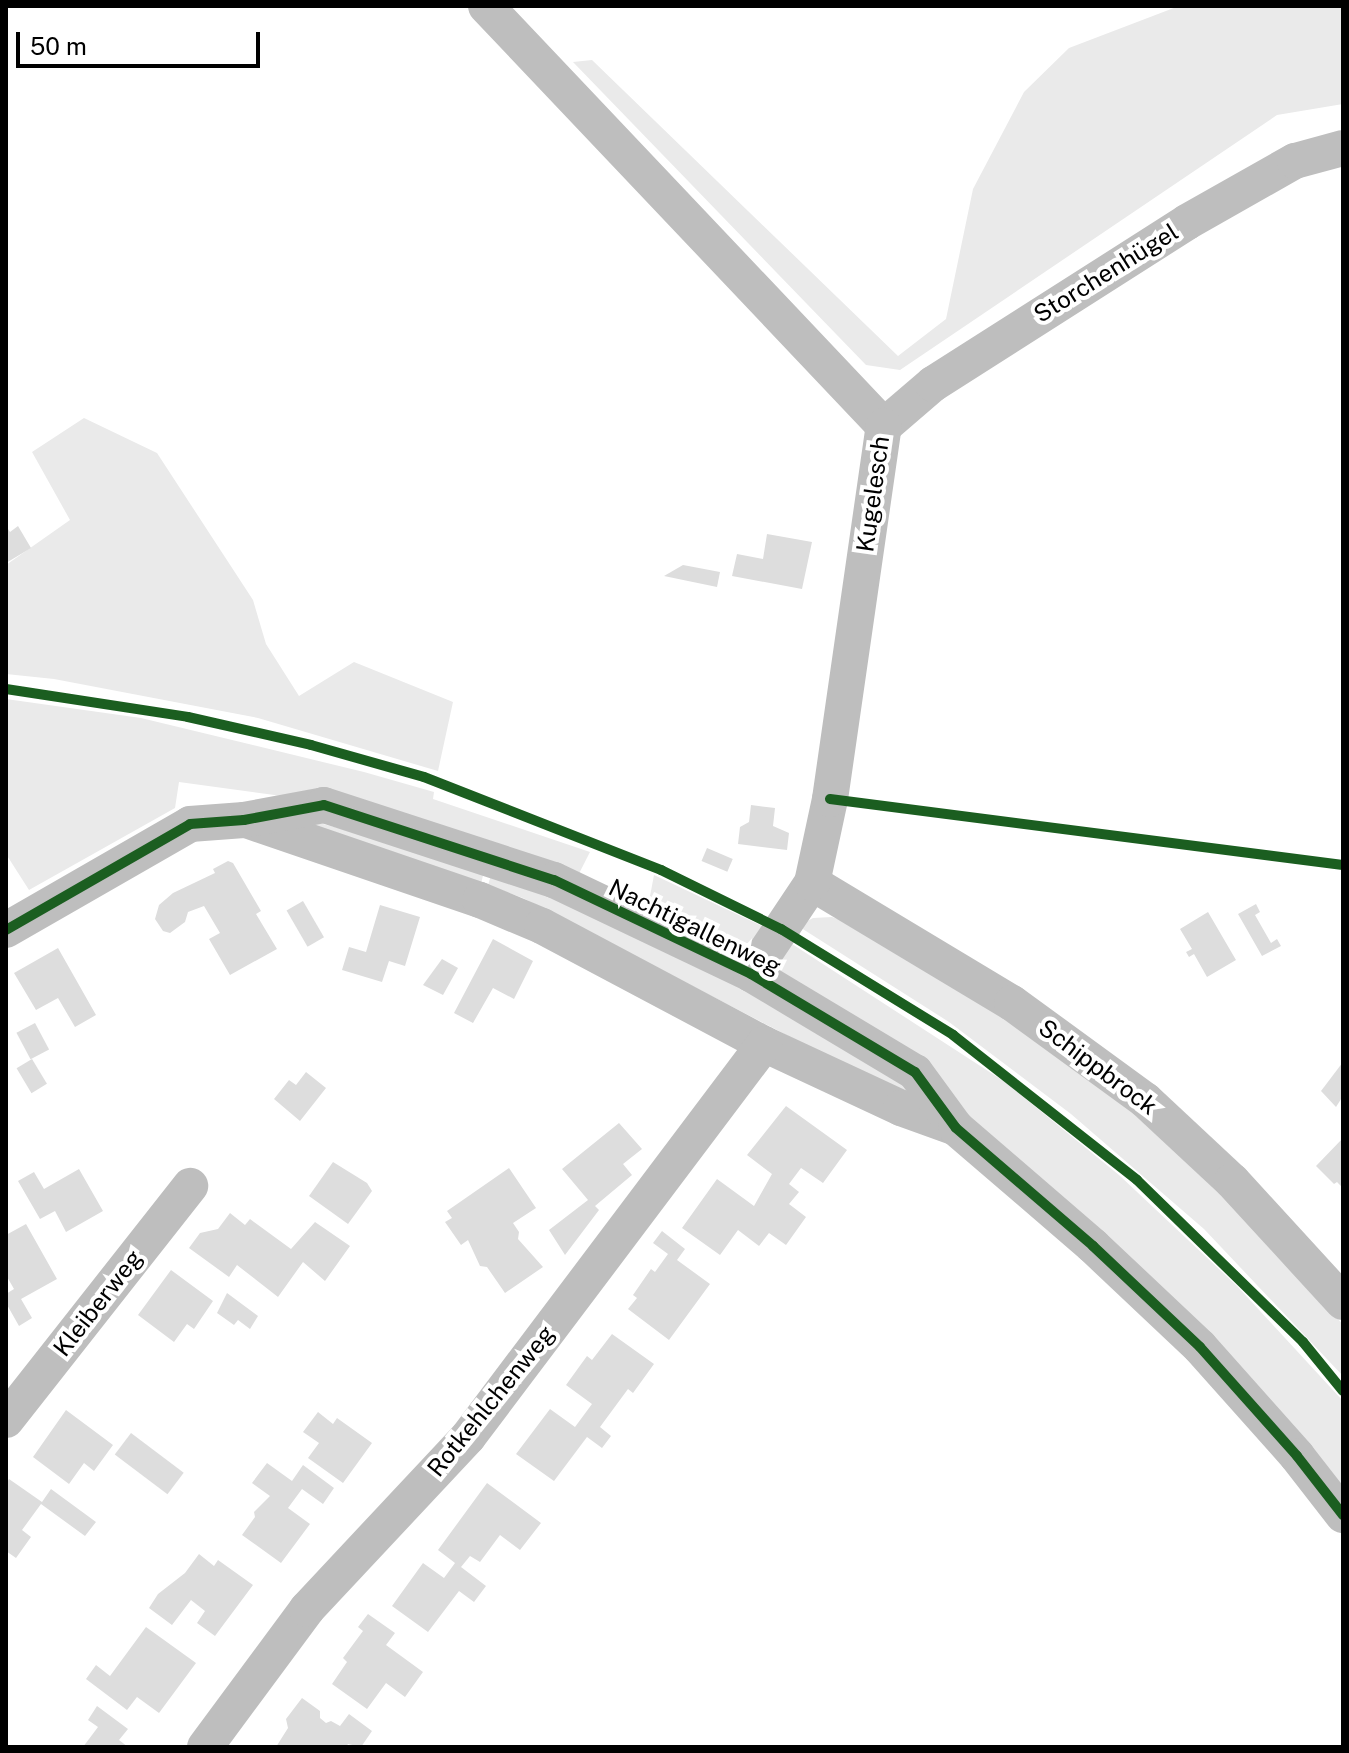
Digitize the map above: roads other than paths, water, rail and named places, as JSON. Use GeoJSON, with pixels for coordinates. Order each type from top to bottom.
{"type":"FeatureCollection","features":[{"type":"Feature","properties":{"kind":"street","name":"Kugelesch"},"geometry":{"type":"LineString","coordinates":[[486,6],[884,426],[830,799],[812,883],[751,974]]}},
{"type":"Feature","properties":{"kind":"street","name":"Storchenhügel"},"geometry":{"type":"LineString","coordinates":[[884,426],[933,384],[1187,222],[1295,161],[1343,148]]}},
{"type":"Feature","properties":{"kind":"street","name":"Nachtigallenweg"},"geometry":{"type":"LineString","coordinates":[[6,930],[190,824],[244,820],[324,805],[554,880],[751,974],[915,1072],[956,1128],[1093,1246],[1200,1347],[1297,1456],[1343,1515]]}},
{"type":"Feature","properties":{"kind":"street","name":"Nachtigallenweg"},"geometry":{"type":"LineString","coordinates":[[244,820],[480,900],[542,926],[764,1044],[901,1108],[956,1128]]}},
{"type":"Feature","properties":{"kind":"street","name":"Schippbrock"},"geometry":{"type":"LineString","coordinates":[[812,883],[1012,1003],[1145,1100],[1232,1181],[1343,1302]]}},
{"type":"Feature","properties":{"kind":"street","name":"Rotkehlchenweg"},"geometry":{"type":"LineString","coordinates":[[205,1747],[307,1609],[468,1437],[764,1044]]}},
{"type":"Feature","properties":{"kind":"street","name":"Kleiberweg"},"geometry":{"type":"LineString","coordinates":[[6,1420],[190,1186]]}}]}
